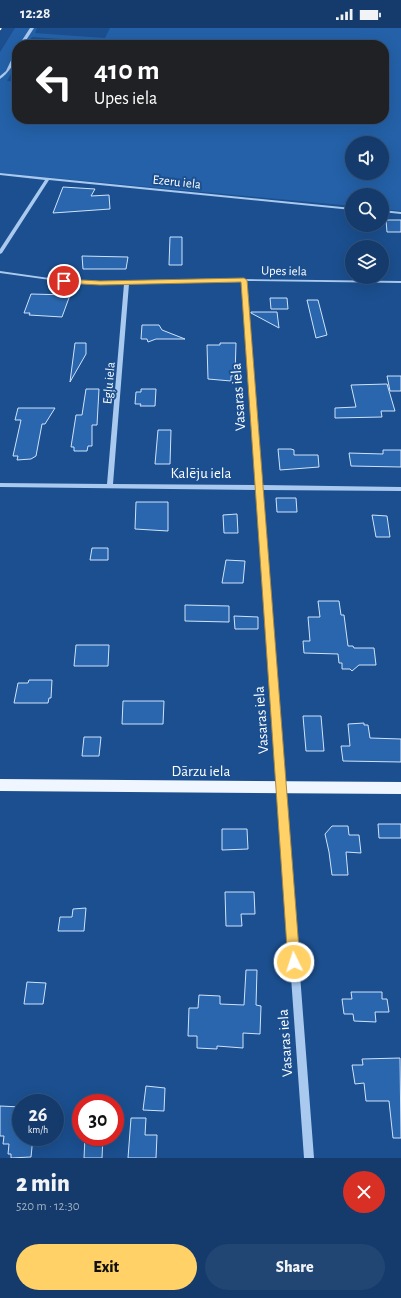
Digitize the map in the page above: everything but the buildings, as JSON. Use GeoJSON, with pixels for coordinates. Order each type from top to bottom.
{"type":"FeatureCollection","features":[{"type":"Feature","properties":{"kind":"main road","name":"Dārzu iela"},"geometry":{"type":"LineString","coordinates":[[0,785],[401,788]]}},
{"type":"Feature","properties":{"kind":"street"},"geometry":{"type":"LineString","coordinates":[[24,40],[32,28]]}},
{"type":"Feature","properties":{"kind":"street"},"geometry":{"type":"LineString","coordinates":[[0,78],[7,71],[12,62]]}},
{"type":"Feature","properties":{"kind":"street","name":"Ezeru iela"},"geometry":{"type":"LineString","coordinates":[[0,174],[345,208]]}},
{"type":"Feature","properties":{"kind":"street"},"geometry":{"type":"LineString","coordinates":[[0,253],[48,179]]}},
{"type":"Feature","properties":{"kind":"street"},"geometry":{"type":"LineString","coordinates":[[389,212],[401,213]]}},
{"type":"Feature","properties":{"kind":"street","name":"Upes iela"},"geometry":{"type":"LineString","coordinates":[[0,272],[80,282],[126,283],[244,280],[401,282]]}},
{"type":"Feature","properties":{"kind":"street","name":"Vasaras iela"},"geometry":{"type":"LineString","coordinates":[[244,280],[309,1158]]}},
{"type":"Feature","properties":{"kind":"street","name":"Egļu iela"},"geometry":{"type":"LineString","coordinates":[[110,486],[126,283]]}},
{"type":"Feature","properties":{"kind":"street","name":"Kalēju iela"},"geometry":{"type":"LineString","coordinates":[[0,485],[401,489]]}},
{"type":"Feature","properties":{"kind":"shaded area"},"geometry":{"type":"Polygon","coordinates":[[[15,28],[37,28],[35,33],[105,38],[110,28],[401,28],[401,211],[389,210],[389,188],[345,188],[345,205],[0,173],[0,52],[15,28]]]}},
{"type":"Feature","properties":{"kind":"route"},"geometry":{"type":"LineString","coordinates":[[64,281],[100,283],[244,280],[294,962]]}}]}
